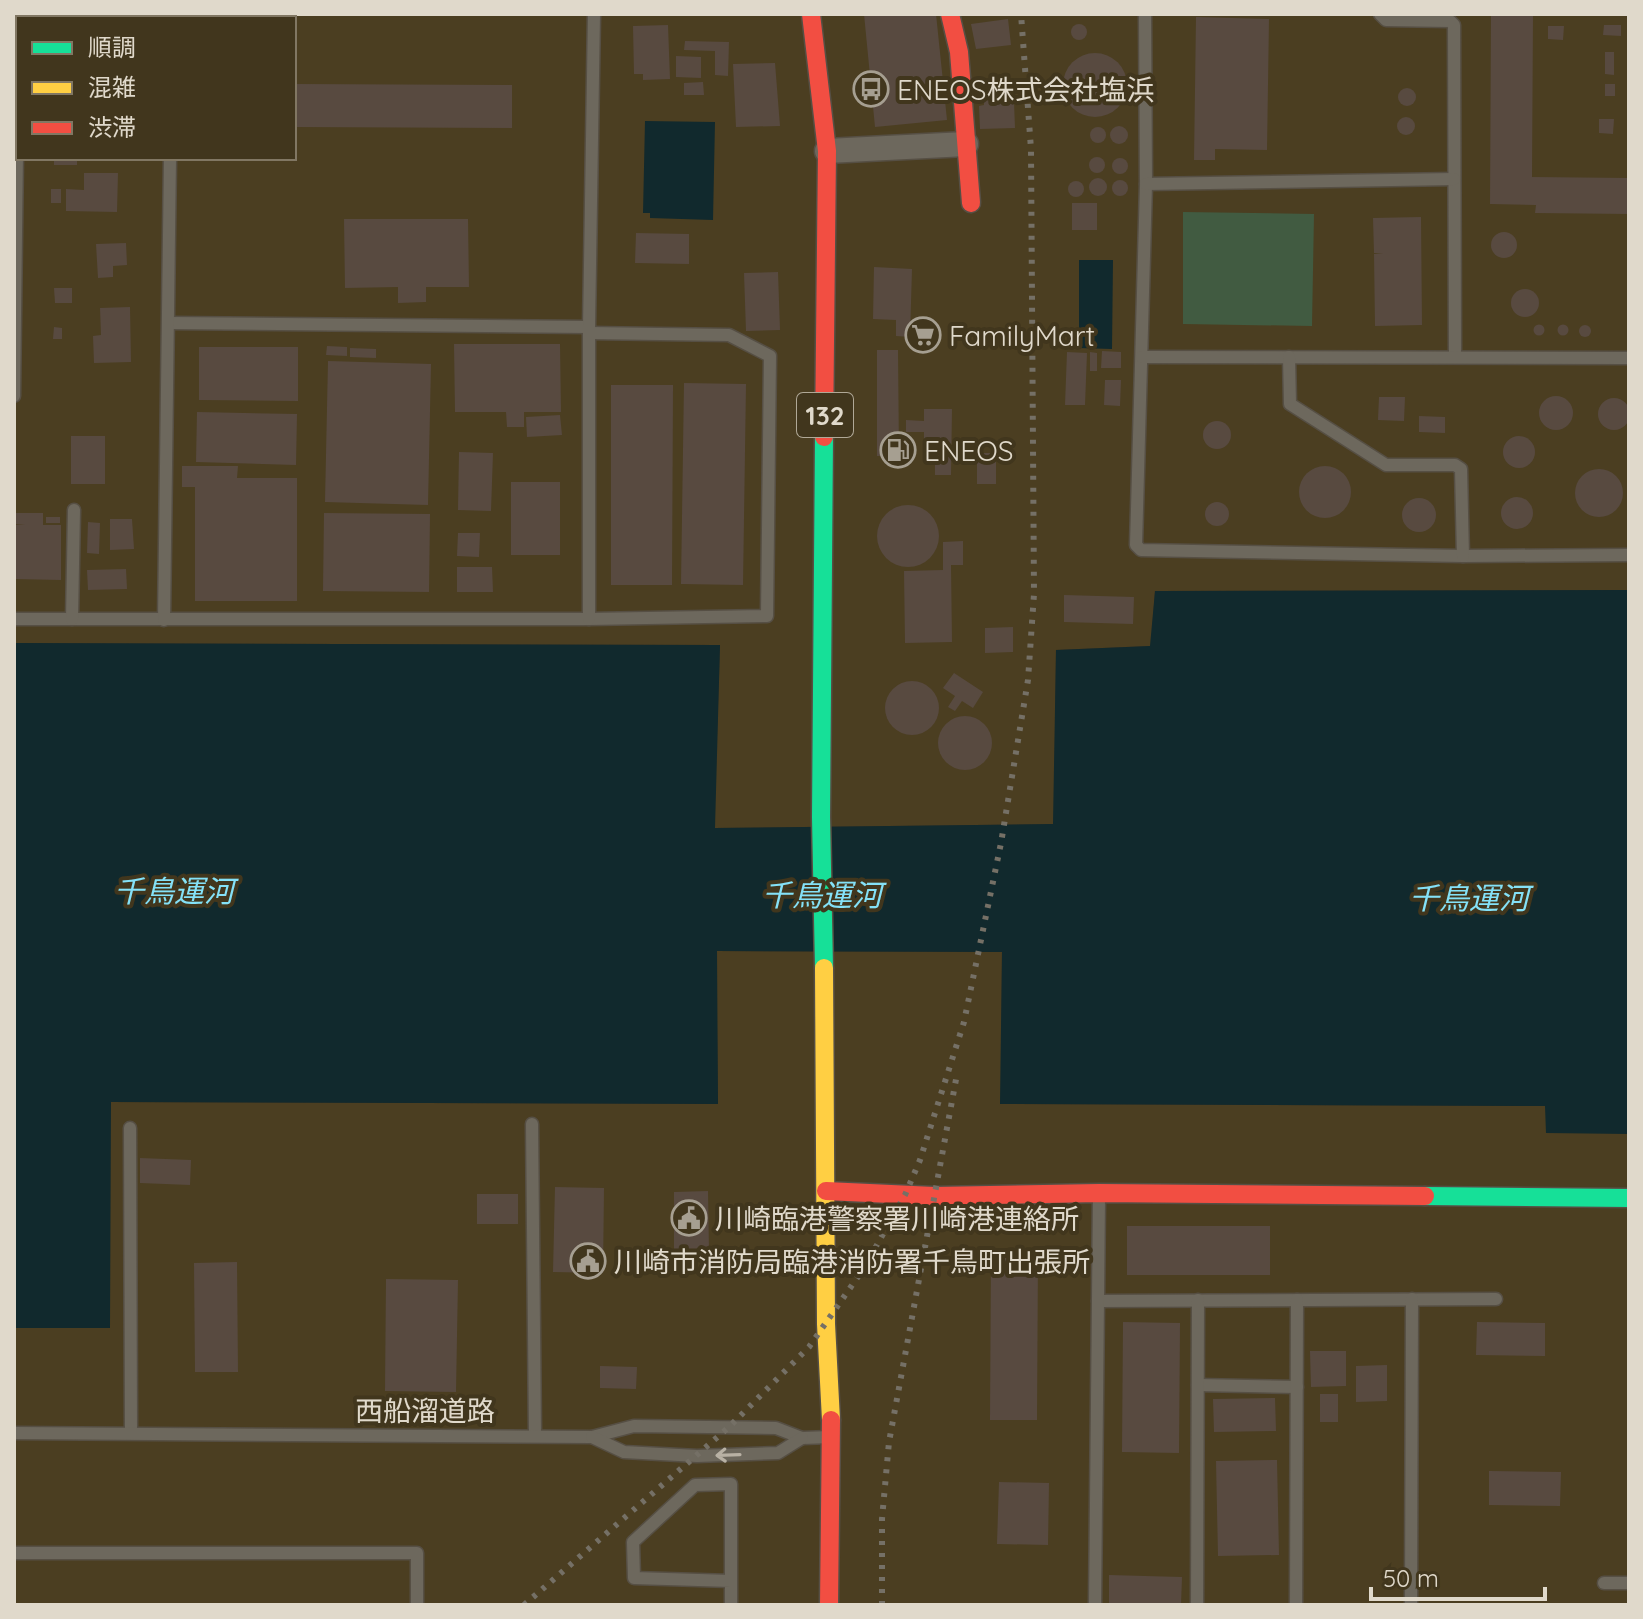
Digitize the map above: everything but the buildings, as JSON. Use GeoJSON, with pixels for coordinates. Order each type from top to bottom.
{"type":"FeatureCollection","features":[{"type":"Feature","properties":{"kind":"main road","name":"132"},"geometry":{"type":"LineString","coordinates":[[811,14],[827,151],[821,817],[826,1324],[832,1437]]}},
{"type":"Feature","properties":{"kind":"main road"},"geometry":{"type":"LineString","coordinates":[[950,14],[959,52],[971,203]]}},
{"type":"Feature","properties":{"kind":"main road"},"geometry":{"type":"LineString","coordinates":[[826,1191],[934,1196],[1099,1193],[1629,1198]]}},
{"type":"Feature","properties":{"kind":"main road"},"geometry":{"type":"LineString","coordinates":[[829,1605],[832,1437]]}},
{"type":"Feature","properties":{"kind":"street"},"geometry":{"type":"LineString","coordinates":[[827,151],[966,144]]}},
{"type":"Feature","properties":{"kind":"lane"},"geometry":{"type":"LineString","coordinates":[[589,619],[594,14]]}},
{"type":"Feature","properties":{"kind":"lane"},"geometry":{"type":"LineString","coordinates":[[1145,14],[1146,184],[1136,545],[1141,550],[1463,556],[1629,555]]}},
{"type":"Feature","properties":{"kind":"lane"},"geometry":{"type":"LineString","coordinates":[[1380,14],[1386,20],[1450,21],[1454,25],[1455,356]]}},
{"type":"Feature","properties":{"kind":"lane"},"geometry":{"type":"LineString","coordinates":[[14,396],[17,160]]}},
{"type":"Feature","properties":{"kind":"lane"},"geometry":{"type":"LineString","coordinates":[[164,620],[170,160]]}},
{"type":"Feature","properties":{"kind":"lane"},"geometry":{"type":"LineString","coordinates":[[1146,184],[1454,179]]}},
{"type":"Feature","properties":{"kind":"lane"},"geometry":{"type":"LineString","coordinates":[[14,619],[767,616],[770,356],[729,335],[169,323]]}},
{"type":"Feature","properties":{"kind":"lane"},"geometry":{"type":"LineString","coordinates":[[1142,357],[1629,358]]}},
{"type":"Feature","properties":{"kind":"lane"},"geometry":{"type":"LineString","coordinates":[[1289,357],[1290,404],[1386,465],[1455,465],[1461,469],[1463,556]]}},
{"type":"Feature","properties":{"kind":"lane"},"geometry":{"type":"LineString","coordinates":[[72,619],[74,510]]}},
{"type":"Feature","properties":{"kind":"lane"},"geometry":{"type":"LineString","coordinates":[[532,1124],[535,1435]]}},
{"type":"Feature","properties":{"kind":"lane"},"geometry":{"type":"LineString","coordinates":[[130,1128],[131,1433]]}},
{"type":"Feature","properties":{"kind":"lane"},"geometry":{"type":"LineString","coordinates":[[1095,1605],[1099,1193]]}},
{"type":"Feature","properties":{"kind":"lane"},"geometry":{"type":"LineString","coordinates":[[1411,1605],[1412,1299]]}},
{"type":"Feature","properties":{"kind":"lane"},"geometry":{"type":"LineString","coordinates":[[1098,1301],[1496,1299]]}},
{"type":"Feature","properties":{"kind":"lane"},"geometry":{"type":"LineString","coordinates":[[1197,1605],[1198,1300]]}},
{"type":"Feature","properties":{"kind":"lane"},"geometry":{"type":"LineString","coordinates":[[1296,1605],[1297,1300]]}},
{"type":"Feature","properties":{"kind":"lane"},"geometry":{"type":"LineString","coordinates":[[1198,1385],[1297,1387]]}},
{"type":"Feature","properties":{"kind":"lane","name":"西船溜道路"},"geometry":{"type":"LineString","coordinates":[[14,1433],[592,1437],[634,1426],[776,1428],[802,1438],[832,1437]]}},
{"type":"Feature","properties":{"kind":"lane"},"geometry":{"type":"LineString","coordinates":[[592,1437],[624,1452],[697,1456],[778,1453],[802,1438]]}},
{"type":"Feature","properties":{"kind":"lane"},"geometry":{"type":"LineString","coordinates":[[731,1581],[634,1578],[633,1542],[695,1485],[731,1484],[731,1581],[731,1605]]}},
{"type":"Feature","properties":{"kind":"lane"},"geometry":{"type":"LineString","coordinates":[[14,1553],[417,1553],[417,1605]]}},
{"type":"Feature","properties":{"kind":"lane"},"geometry":{"type":"LineString","coordinates":[[1604,1583],[1629,1583]]}},
{"type":"Feature","properties":{"kind":"shaded area"},"geometry":{"type":"Polygon","coordinates":[[[14,14],[1629,14],[1629,590],[1155,591],[1151,646],[1056,650],[1054,824],[714,828],[720,645],[14,643],[14,14]]]}},
{"type":"Feature","properties":{"kind":"shaded area"},"geometry":{"type":"Polygon","coordinates":[[[716,951],[1002,952],[1001,1104],[1546,1106],[1546,1133],[1629,1133],[1629,1605],[14,1605],[14,1328],[110,1328],[110,1102],[718,1104],[716,951]]]}},
{"type":"Feature","properties":{"kind":"green space"},"geometry":{"type":"Polygon","coordinates":[[[1183,212],[1314,214],[1312,326],[1183,324],[1183,212]]]}},
{"type":"Feature","properties":{"kind":"water"},"geometry":{"type":"Polygon","coordinates":[[[645,121],[715,122],[713,220],[650,218],[650,213],[643,213],[645,121]]]}},
{"type":"Feature","properties":{"kind":"water"},"geometry":{"type":"Polygon","coordinates":[[[1079,260],[1113,260],[1112,349],[1079,348],[1079,260]]]}},
{"type":"Feature","properties":{"kind":"water","name":"千鳥運河"},"geometry":{"type":"Polygon","coordinates":[[[1629,590],[1629,1134],[1546,1133],[1545,1106],[1000,1104],[1002,952],[717,951],[718,1104],[111,1102],[110,1328],[14,1328],[14,643],[720,645],[715,828],[1053,824],[1056,650],[1150,646],[1155,591],[1629,590]]]}},
{"type":"Feature","properties":{"kind":"railway"},"geometry":{"type":"LineString","coordinates":[[524,1605],[729,1427],[809,1347],[864,1268],[905,1195],[920,1160],[964,1022],[1001,843],[1028,680],[1034,594],[1031,149],[1021,14]]}},
{"type":"Feature","properties":{"kind":"railway"},"geometry":{"type":"LineString","coordinates":[[882,1605],[882,1519],[889,1442],[957,1074]]}},
{"type":"Feature","properties":{"kind":"traffic: fast"},"geometry":{"type":"LineString","coordinates":[[824,437],[821,817],[824,968]]}},
{"type":"Feature","properties":{"kind":"traffic: fast"},"geometry":{"type":"LineString","coordinates":[[1425,1196],[1629,1198]]}},
{"type":"Feature","properties":{"kind":"traffic: slow"},"geometry":{"type":"LineString","coordinates":[[824,968],[826,1324],[831,1420]]}},
{"type":"Feature","properties":{"kind":"traffic: jam"},"geometry":{"type":"LineString","coordinates":[[811,14],[827,151],[824,437]]}},
{"type":"Feature","properties":{"kind":"traffic: jam"},"geometry":{"type":"LineString","coordinates":[[950,14],[959,52],[971,203]]}},
{"type":"Feature","properties":{"kind":"traffic: jam"},"geometry":{"type":"LineString","coordinates":[[826,1191],[934,1196],[1099,1193],[1425,1196]]}},
{"type":"Feature","properties":{"kind":"traffic: jam"},"geometry":{"type":"LineString","coordinates":[[829,1605],[831,1420]]}},
{"type":"Feature","properties":{"kind":"place","name":"ENEOS株式会社塩浜"},"geometry":{"type":"Point","coordinates":[871,89]}},
{"type":"Feature","properties":{"kind":"place","name":"FamilyMart"},"geometry":{"type":"Point","coordinates":[923,335]}},
{"type":"Feature","properties":{"kind":"place","name":"ENEOS"},"geometry":{"type":"Point","coordinates":[898,450]}},
{"type":"Feature","properties":{"kind":"place","name":"川崎臨港警察署川崎港連絡所"},"geometry":{"type":"Point","coordinates":[689,1218]}},
{"type":"Feature","properties":{"kind":"place","name":"川崎市消防局臨港消防署千鳥町出張所"},"geometry":{"type":"Point","coordinates":[588,1261]}}]}
